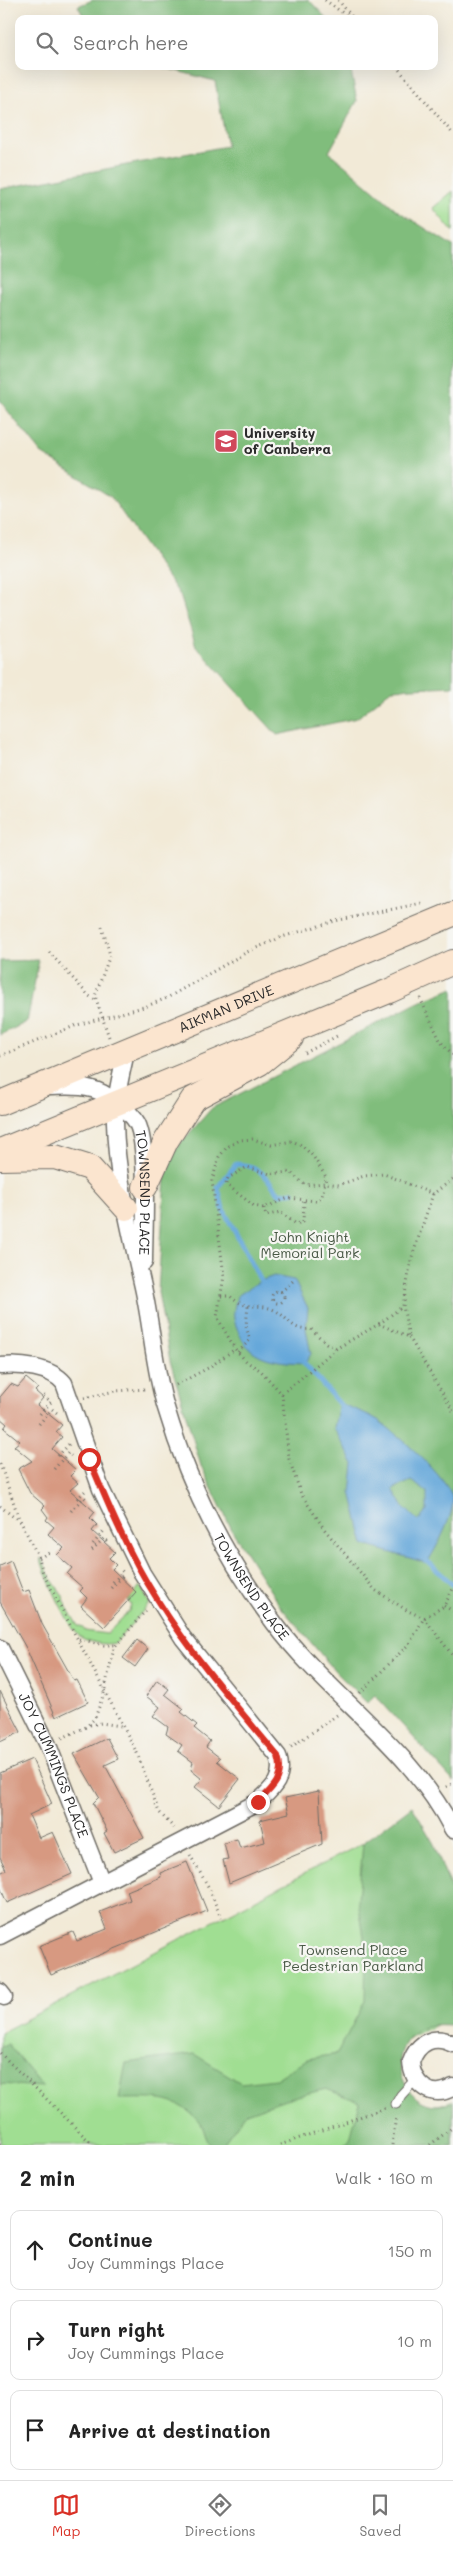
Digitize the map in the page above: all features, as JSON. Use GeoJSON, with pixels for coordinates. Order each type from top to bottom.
{"type":"FeatureCollection","features":[{"type":"Feature","properties":{"kind":"main road","name":"AIKMAN DRIVE"},"geometry":{"type":"LineString","coordinates":[[0,1104],[453,914]]}},
{"type":"Feature","properties":{"kind":"main road"},"geometry":{"type":"LineString","coordinates":[[0,1151],[453,962]]}},
{"type":"Feature","properties":{"kind":"main road"},"geometry":{"type":"LineString","coordinates":[[145,1186],[166,1141],[193,1099],[260,1063],[310,1022]]}},
{"type":"Feature","properties":{"kind":"main road"},"geometry":{"type":"LineString","coordinates":[[0,1158],[55,1158],[90,1168],[126,1208]]}},
{"type":"Feature","properties":{"kind":"street","name":"TOWNSEND PLACE"},"geometry":{"type":"LineString","coordinates":[[121,1054],[115,1122],[126,1208],[144,1291],[156,1368],[166,1408],[187,1470],[218,1538],[276,1626],[336,1690],[397,1750],[424,1781],[453,1830]]}},
{"type":"Feature","properties":{"kind":"street","name":"TOWNSEND PLACE"},"geometry":{"type":"LineString","coordinates":[[43,1087],[92,1089],[117,1102],[137,1124],[142,1143],[145,1186],[144,1291]]}},
{"type":"Feature","properties":{"kind":"street"},"geometry":{"type":"LineString","coordinates":[[0,1366],[43,1370],[56,1375],[64,1383],[101,1489],[128,1546],[157,1599],[183,1638],[223,1690],[278,1756],[281,1766],[280,1778],[264,1796],[0,1936]]}},
{"type":"Feature","properties":{"kind":"street","name":"JOY CUMMINGS PLACE"},"geometry":{"type":"LineString","coordinates":[[0,1648],[48,1745],[102,1883]]}},
{"type":"Feature","properties":{"kind":"street"},"geometry":{"type":"LineString","coordinates":[[453,2044],[436,2039],[420,2046],[411,2062],[415,2080],[430,2091],[439,2092],[453,2087]]}},
{"type":"Feature","properties":{"kind":"lane"},"geometry":{"type":"LineString","coordinates":[[396,2104],[401,2095],[415,2080]]}},
{"type":"Feature","properties":{"kind":"path"},"geometry":{"type":"LineString","coordinates":[[325,0],[346,15]]}},
{"type":"Feature","properties":{"kind":"path"},"geometry":{"type":"LineString","coordinates":[[338,0],[349,15]]}},
{"type":"Feature","properties":{"kind":"path"},"geometry":{"type":"LineString","coordinates":[[399,70],[453,134]]}},
{"type":"Feature","properties":{"kind":"path"},"geometry":{"type":"LineString","coordinates":[[0,1056],[77,1025],[167,998],[247,952],[282,937],[335,921],[426,903]]}},
{"type":"Feature","properties":{"kind":"path"},"geometry":{"type":"LineString","coordinates":[[102,927],[110,955],[96,1000],[102,1018],[121,1054]]}},
{"type":"Feature","properties":{"kind":"path"},"geometry":{"type":"LineString","coordinates":[[49,952],[89,996],[96,1000]]}},
{"type":"Feature","properties":{"kind":"path"},"geometry":{"type":"LineString","coordinates":[[418,993],[441,1042],[453,1055]]}},
{"type":"Feature","properties":{"kind":"path"},"geometry":{"type":"LineString","coordinates":[[303,1054],[339,1035]]}},
{"type":"Feature","properties":{"kind":"path"},"geometry":{"type":"LineString","coordinates":[[433,1194],[384,1174],[364,1176],[340,1185],[325,1183],[305,1185],[290,1172],[270,1174],[247,1167],[228,1178],[226,1184],[254,1206],[264,1208],[288,1198],[316,1201],[322,1197],[325,1183],[326,1177],[313,1156],[301,1145],[292,1141],[271,1145],[246,1140],[227,1147],[219,1157],[212,1181],[224,1276],[217,1317],[238,1352],[260,1370],[282,1394],[289,1459],[301,1494],[325,1530],[375,1590],[408,1611],[424,1618],[453,1656]]}},
{"type":"Feature","properties":{"kind":"path"},"geometry":{"type":"LineString","coordinates":[[453,1179],[433,1194],[411,1260],[403,1306],[409,1338],[453,1411]]}},
{"type":"Feature","properties":{"kind":"path"},"geometry":{"type":"LineString","coordinates":[[264,1208],[266,1216],[280,1212],[296,1224],[303,1222],[304,1201]]}},
{"type":"Feature","properties":{"kind":"path"},"geometry":{"type":"LineString","coordinates":[[275,1303],[272,1299],[273,1295],[276,1292],[281,1292],[295,1279]]}},
{"type":"Feature","properties":{"kind":"path"},"geometry":{"type":"LineString","coordinates":[[272,1309],[275,1303],[284,1300],[281,1292]]}},
{"type":"Feature","properties":{"kind":"path"},"geometry":{"type":"LineString","coordinates":[[221,1296],[230,1296],[238,1303],[248,1306],[272,1309],[291,1326],[298,1329],[310,1329],[326,1343],[337,1348]]}},
{"type":"Feature","properties":{"kind":"path"},"geometry":{"type":"LineString","coordinates":[[238,1352],[246,1346],[250,1336],[246,1326],[248,1306]]}},
{"type":"Feature","properties":{"kind":"path"},"geometry":{"type":"LineString","coordinates":[[282,1394],[337,1348],[379,1324],[403,1306]]}},
{"type":"Feature","properties":{"kind":"path"},"geometry":{"type":"LineString","coordinates":[[379,1324],[409,1338]]}},
{"type":"Feature","properties":{"kind":"path"},"geometry":{"type":"LineString","coordinates":[[40,1414],[51,1402],[41,1393]]}},
{"type":"Feature","properties":{"kind":"path"},"geometry":{"type":"LineString","coordinates":[[38,1424],[52,1409],[60,1415]]}},
{"type":"Feature","properties":{"kind":"path"},"geometry":{"type":"LineString","coordinates":[[58,1456],[71,1442],[66,1438]]}},
{"type":"Feature","properties":{"kind":"path"},"geometry":{"type":"LineString","coordinates":[[54,1468],[68,1453],[76,1460]]}},
{"type":"Feature","properties":{"kind":"path"},"geometry":{"type":"LineString","coordinates":[[0,1464],[23,1526],[39,1558],[46,1580],[79,1639],[104,1693],[141,1762],[159,1812],[182,1841],[209,1888],[221,1918]]}},
{"type":"Feature","properties":{"kind":"path"},"geometry":{"type":"LineString","coordinates":[[71,1511],[84,1498],[92,1504]]}},
{"type":"Feature","properties":{"kind":"path"},"geometry":{"type":"LineString","coordinates":[[0,1506],[23,1526]]}},
{"type":"Feature","properties":{"kind":"path"},"geometry":{"type":"LineString","coordinates":[[92,1544],[105,1529],[100,1525]]}},
{"type":"Feature","properties":{"kind":"path"},"geometry":{"type":"LineString","coordinates":[[92,1550],[104,1538],[112,1545]]}},
{"type":"Feature","properties":{"kind":"path"},"geometry":{"type":"LineString","coordinates":[[39,1558],[51,1551]]}},
{"type":"Feature","properties":{"kind":"path"},"geometry":{"type":"LineString","coordinates":[[112,1582],[123,1572],[120,1569],[122,1566]]}},
{"type":"Feature","properties":{"kind":"path"},"geometry":{"type":"LineString","coordinates":[[111,1588],[123,1576],[127,1580]]}},
{"type":"Feature","properties":{"kind":"path"},"geometry":{"type":"LineString","coordinates":[[367,1686],[409,1644],[424,1618],[444,1606],[452,1589]]}},
{"type":"Feature","properties":{"kind":"path"},"geometry":{"type":"LineString","coordinates":[[87,1726],[97,1714],[104,1693],[112,1653],[116,1644],[157,1599]]}},
{"type":"Feature","properties":{"kind":"path"},"geometry":{"type":"LineString","coordinates":[[444,1606],[453,1611]]}},
{"type":"Feature","properties":{"kind":"path"},"geometry":{"type":"LineString","coordinates":[[79,1639],[104,1645],[116,1644]]}},
{"type":"Feature","properties":{"kind":"path"},"geometry":{"type":"LineString","coordinates":[[278,1756],[339,1714]]}},
{"type":"Feature","properties":{"kind":"path"},"geometry":{"type":"LineString","coordinates":[[48,1745],[87,1726],[101,1723],[122,1727]]}},
{"type":"Feature","properties":{"kind":"path"},"geometry":{"type":"LineString","coordinates":[[0,2052],[75,2126],[89,2141],[87,2145]]}},
{"type":"Feature","properties":{"kind":"path"},"geometry":{"type":"LineString","coordinates":[[280,2145],[396,2104],[396,2126],[392,2145]]}},
{"type":"Feature","properties":{"kind":"path"},"geometry":{"type":"LineString","coordinates":[[430,2145],[453,2127]]}},
{"type":"Feature","properties":{"kind":"path"},"geometry":{"type":"LineString","coordinates":[[0,2144],[5,2145]]}},
{"type":"Feature","properties":{"kind":"green space"},"geometry":{"type":"Polygon","coordinates":[[[93,0],[309,0],[323,15],[83,15],[78,6],[93,0]]]}},
{"type":"Feature","properties":{"kind":"green space"},"geometry":{"type":"Polygon","coordinates":[[[173,70],[351,70],[357,101],[329,152],[398,211],[453,246],[453,686],[392,689],[357,718],[277,735],[196,646],[180,595],[111,497],[41,453],[0,401],[0,189],[227,146],[215,81],[173,70]]]}},
{"type":"Feature","properties":{"kind":"green space"},"geometry":{"type":"Polygon","coordinates":[[[453,191],[453,232],[433,208],[453,191]]]}},
{"type":"Feature","properties":{"kind":"green space"},"geometry":{"type":"Polygon","coordinates":[[[39,960],[27,1022],[0,1035],[0,961],[39,960]]]}},
{"type":"Feature","properties":{"kind":"green space","name":"John Knight Memorial Park"},"geometry":{"type":"Polygon","coordinates":[[[453,988],[453,1781],[375,1695],[367,1703],[336,1672],[280,1606],[233,1532],[201,1466],[170,1361],[158,1292],[165,1176],[170,1155],[212,1108],[417,1003],[453,988]]]}},
{"type":"Feature","properties":{"kind":"green space"},"geometry":{"type":"Polygon","coordinates":[[[42,1558],[49,1575],[52,1576],[50,1577],[63,1596],[64,1602],[78,1626],[81,1626],[85,1631],[107,1634],[129,1611],[131,1605],[128,1601],[140,1586],[150,1603],[115,1643],[101,1644],[85,1640],[78,1635],[63,1610],[51,1587],[42,1558]]]}},
{"type":"Feature","properties":{"kind":"green space"},"geometry":{"type":"Polygon","coordinates":[[[412,1806],[434,1844],[453,1895],[453,2025],[426,2026],[409,2038],[402,2051],[400,2066],[404,2080],[411,2092],[422,2101],[437,2105],[453,2102],[453,2145],[344,2145],[350,2139],[360,2102],[326,2089],[285,2099],[246,2113],[222,2145],[211,2145],[199,2121],[181,2107],[162,2100],[119,2099],[126,2063],[194,2054],[241,2083],[276,2079],[307,2059],[337,2054],[365,2001],[366,1950],[358,1900],[363,1843],[412,1806]]]}},
{"type":"Feature","properties":{"kind":"green space","name":"Townsend Place Pedestrian Parkland"},"geometry":{"type":"Polygon","coordinates":[[[409,1819],[437,1858],[453,1888],[453,2012],[439,2023],[412,2036],[405,2042],[398,2055],[398,2073],[406,2090],[422,2102],[436,2105],[453,2100],[453,2145],[0,2145],[0,2033],[409,1819]]]}},
{"type":"Feature","properties":{"kind":"green space"},"geometry":{"type":"Polygon","coordinates":[[[8,2044],[43,2087],[0,2084],[0,2046],[8,2044]]]}},
{"type":"Feature","properties":{"kind":"water"},"geometry":{"type":"Polygon","coordinates":[[[274,1276],[294,1280],[308,1308],[306,1329],[311,1354],[305,1363],[277,1361],[260,1356],[246,1345],[236,1326],[234,1313],[237,1296],[260,1281],[274,1276]]]}},
{"type":"Feature","properties":{"kind":"water"},"geometry":{"type":"Polygon","coordinates":[[[339,1403],[369,1415],[409,1445],[442,1480],[453,1500],[452,1507],[443,1533],[427,1563],[364,1545],[351,1492],[354,1464],[334,1428],[339,1403]],[[411,1481],[393,1489],[403,1506],[418,1521],[427,1511],[427,1492],[411,1481]]]}},
{"type":"Feature","properties":{"kind":"building"},"geometry":{"type":"Polygon","coordinates":[[[26,1378],[38,1388],[35,1391],[43,1398],[37,1405],[62,1425],[56,1432],[62,1437],[52,1449],[76,1470],[70,1476],[78,1483],[70,1490],[95,1512],[90,1518],[97,1525],[92,1531],[115,1552],[109,1558],[116,1565],[112,1569],[136,1592],[104,1627],[81,1606],[87,1598],[80,1591],[83,1588],[67,1574],[72,1568],[57,1555],[64,1548],[48,1534],[54,1527],[46,1520],[48,1517],[42,1509],[45,1506],[30,1493],[18,1469],[32,1461],[14,1446],[20,1441],[4,1428],[7,1424],[0,1418],[0,1397],[11,1384],[18,1387],[26,1378]]]}},
{"type":"Feature","properties":{"kind":"building"},"geometry":{"type":"Polygon","coordinates":[[[11,1561],[23,1592],[29,1590],[42,1624],[74,1681],[77,1680],[88,1702],[56,1717],[26,1648],[0,1602],[0,1566],[11,1561]]]}},
{"type":"Feature","properties":{"kind":"building"},"geometry":{"type":"Polygon","coordinates":[[[137,1640],[148,1649],[135,1667],[123,1658],[137,1640]]]}},
{"type":"Feature","properties":{"kind":"building"},"geometry":{"type":"Polygon","coordinates":[[[157,1680],[169,1689],[165,1694],[184,1709],[181,1712],[197,1725],[194,1728],[210,1741],[206,1747],[220,1758],[217,1761],[240,1779],[219,1806],[195,1787],[202,1779],[191,1770],[193,1762],[178,1751],[182,1745],[166,1734],[168,1727],[153,1716],[160,1707],[146,1696],[157,1680]]]}},
{"type":"Feature","properties":{"kind":"building"},"geometry":{"type":"Polygon","coordinates":[[[0,1691],[21,1732],[0,1742],[0,1691]]]}},
{"type":"Feature","properties":{"kind":"building"},"geometry":{"type":"Polygon","coordinates":[[[107,1738],[118,1759],[105,1765],[144,1838],[114,1852],[104,1833],[107,1831],[93,1803],[99,1797],[74,1754],[107,1738]]]}},
{"type":"Feature","properties":{"kind":"building"},"geometry":{"type":"Polygon","coordinates":[[[32,1759],[52,1804],[29,1815],[39,1838],[53,1832],[72,1874],[7,1903],[0,1887],[0,1873],[6,1870],[0,1857],[0,1773],[32,1759]]]}},
{"type":"Feature","properties":{"kind":"building"},"geometry":{"type":"Polygon","coordinates":[[[319,1791],[322,1844],[229,1883],[223,1860],[228,1859],[224,1843],[237,1839],[240,1848],[265,1842],[260,1820],[289,1813],[285,1798],[319,1791]]]}},
{"type":"Feature","properties":{"kind":"building"},"geometry":{"type":"Polygon","coordinates":[[[187,1862],[207,1911],[51,1975],[39,1946],[73,1932],[77,1941],[107,1929],[100,1912],[130,1900],[127,1891],[161,1877],[160,1873],[187,1862]]]}},
{"type":"Feature","properties":{"kind":"waterway"},"geometry":{"type":"LineString","coordinates":[[263,1285],[223,1209],[218,1187],[236,1164],[257,1169],[280,1194],[293,1192]]}},
{"type":"Feature","properties":{"kind":"waterway"},"geometry":{"type":"LineString","coordinates":[[300,1358],[342,1407]]}},
{"type":"Feature","properties":{"kind":"waterway"},"geometry":{"type":"LineString","coordinates":[[423,1557],[453,1585]]}},
{"type":"Feature","properties":{"kind":"place","name":"University of Canberra"},"geometry":{"type":"Point","coordinates":[226,441]}},
{"type":"Feature","properties":{"kind":"route"},"geometry":{"type":"LineString","coordinates":[[89,1459],[122,1534],[157,1599],[183,1638],[228,1697],[278,1756],[281,1766],[280,1778],[258,1802]]}}]}
